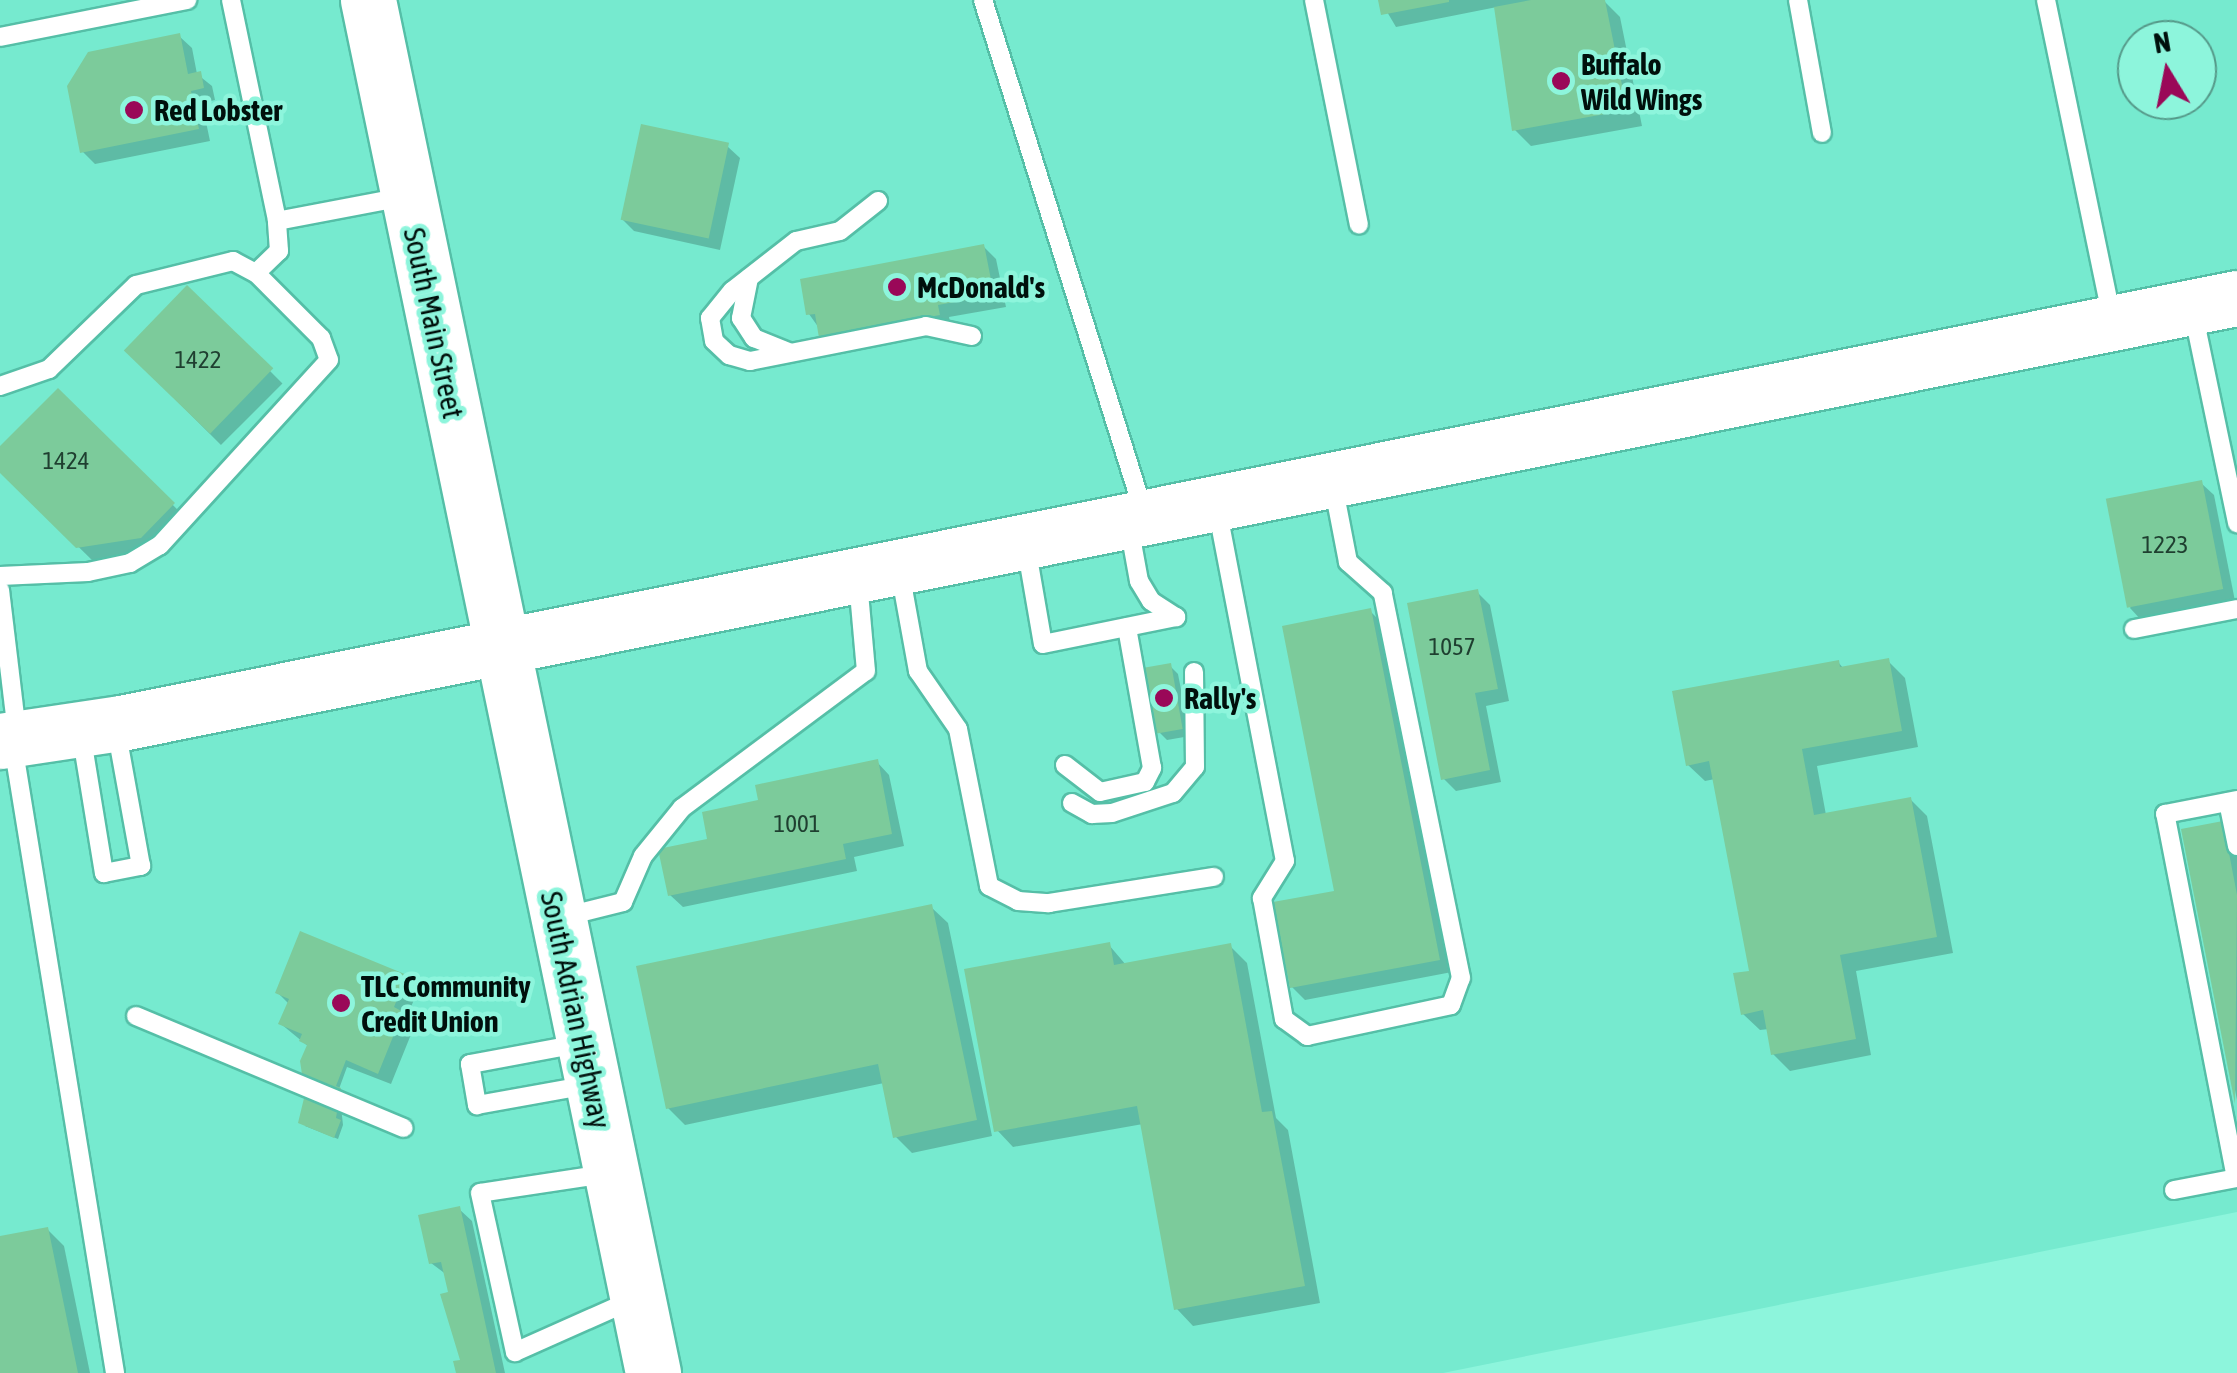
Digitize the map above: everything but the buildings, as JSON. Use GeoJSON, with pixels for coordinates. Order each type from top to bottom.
{"type":"FeatureCollection","features":[{"type":"Feature","properties":{"kind":"main road","name":"South Main Street"},"geometry":{"type":"LineString","coordinates":[[368,0],[500,647]]}},
{"type":"Feature","properties":{"kind":"main road"},"geometry":{"type":"LineString","coordinates":[[10,740],[98,727],[2214,302]]}},
{"type":"Feature","properties":{"kind":"main road","name":"South Adrian Highway"},"geometry":{"type":"LineString","coordinates":[[500,647],[653,1373]]}},
{"type":"Feature","properties":{"kind":"lane"},"geometry":{"type":"LineString","coordinates":[[0,37],[187,0]]}},
{"type":"Feature","properties":{"kind":"lane"},"geometry":{"type":"LineString","coordinates":[[231,0],[277,221],[279,251],[256,274]]}},
{"type":"Feature","properties":{"kind":"lane"},"geometry":{"type":"LineString","coordinates":[[983,0],[1136,518],[1139,581],[1151,601],[1176,618],[1043,644],[1024,541]]}},
{"type":"Feature","properties":{"kind":"lane"},"geometry":{"type":"LineString","coordinates":[[1314,0],[1358,225]]}},
{"type":"Feature","properties":{"kind":"lane"},"geometry":{"type":"LineString","coordinates":[[1798,0],[1822,133]]}},
{"type":"Feature","properties":{"kind":"lane"},"geometry":{"type":"LineString","coordinates":[[2046,0],[2112,322]]}},
{"type":"Feature","properties":{"kind":"lane"},"geometry":{"type":"LineString","coordinates":[[277,221],[408,196]]}},
{"type":"Feature","properties":{"kind":"lane"},"geometry":{"type":"LineString","coordinates":[[878,201],[840,232],[796,241],[749,278],[712,313],[714,341],[740,360],[926,326],[972,336]]}},
{"type":"Feature","properties":{"kind":"lane"},"geometry":{"type":"LineString","coordinates":[[0,386],[49,369],[136,286],[233,261],[256,274],[320,338],[329,360],[316,379],[160,545],[130,563],[88,572],[0,576]]}},
{"type":"Feature","properties":{"kind":"lane"},"geometry":{"type":"LineString","coordinates":[[749,278],[740,310],[748,331],[770,348],[799,352]]}},
{"type":"Feature","properties":{"kind":"lane"},"geometry":{"type":"LineString","coordinates":[[2214,302],[2237,523]]}},
{"type":"Feature","properties":{"kind":"lane"},"geometry":{"type":"LineString","coordinates":[[1216,502],[1285,861],[1262,898],[1284,1019],[1307,1036],[1450,1004],[1462,978],[1383,592],[1348,562],[1332,479]]}},
{"type":"Feature","properties":{"kind":"lane"},"geometry":{"type":"LineString","coordinates":[[878,570],[918,672],[958,729],[989,886],[1018,901],[1049,904],[1214,878]]}},
{"type":"Feature","properties":{"kind":"lane"},"geometry":{"type":"LineString","coordinates":[[558,919],[623,902],[643,856],[682,808],[866,671],[878,570]]}},
{"type":"Feature","properties":{"kind":"lane"},"geometry":{"type":"LineString","coordinates":[[0,590],[10,740],[115,1373]]}},
{"type":"Feature","properties":{"kind":"lane"},"geometry":{"type":"LineString","coordinates":[[2134,630],[2237,609]]}},
{"type":"Feature","properties":{"kind":"lane"},"geometry":{"type":"LineString","coordinates":[[1065,765],[1100,792],[1145,782],[1152,768],[1127,627]]}},
{"type":"Feature","properties":{"kind":"lane"},"geometry":{"type":"LineString","coordinates":[[1072,803],[1092,814],[1112,813],[1173,794],[1194,767],[1194,672]]}},
{"type":"Feature","properties":{"kind":"lane"},"geometry":{"type":"LineString","coordinates":[[98,727],[141,866],[104,874],[98,727]]}},
{"type":"Feature","properties":{"kind":"lane"},"geometry":{"type":"LineString","coordinates":[[2174,1190],[2236,1178],[2165,814],[2233,801],[2237,846]]}},
{"type":"Feature","properties":{"kind":"lane"},"geometry":{"type":"LineString","coordinates":[[136,1016],[404,1128]]}},
{"type":"Feature","properties":{"kind":"lane"},"geometry":{"type":"LineString","coordinates":[[588,1063],[477,1105],[470,1064],[588,1063]]}},
{"type":"Feature","properties":{"kind":"lane"},"geometry":{"type":"LineString","coordinates":[[611,1174],[480,1192],[515,1352],[637,1298]]}},
{"type":"Feature","properties":{"kind":"shaded area"},"geometry":{"type":"Polygon","coordinates":[[[0,0],[2237,0],[2237,1212],[1443,1373],[0,1373],[0,0]]]}},
{"type":"Feature","properties":{"kind":"place","name":"Buffalo Wild Wings"},"geometry":{"type":"Point","coordinates":[1561,81]}},
{"type":"Feature","properties":{"kind":"place","name":"Red Lobster"},"geometry":{"type":"Point","coordinates":[134,110]}},
{"type":"Feature","properties":{"kind":"place","name":"McDonald's"},"geometry":{"type":"Point","coordinates":[897,287]}},
{"type":"Feature","properties":{"kind":"place","name":"Rally's"},"geometry":{"type":"Point","coordinates":[1164,698]}},
{"type":"Feature","properties":{"kind":"place","name":"TLC Community Credit Union"},"geometry":{"type":"Point","coordinates":[341,1003]}}]}
